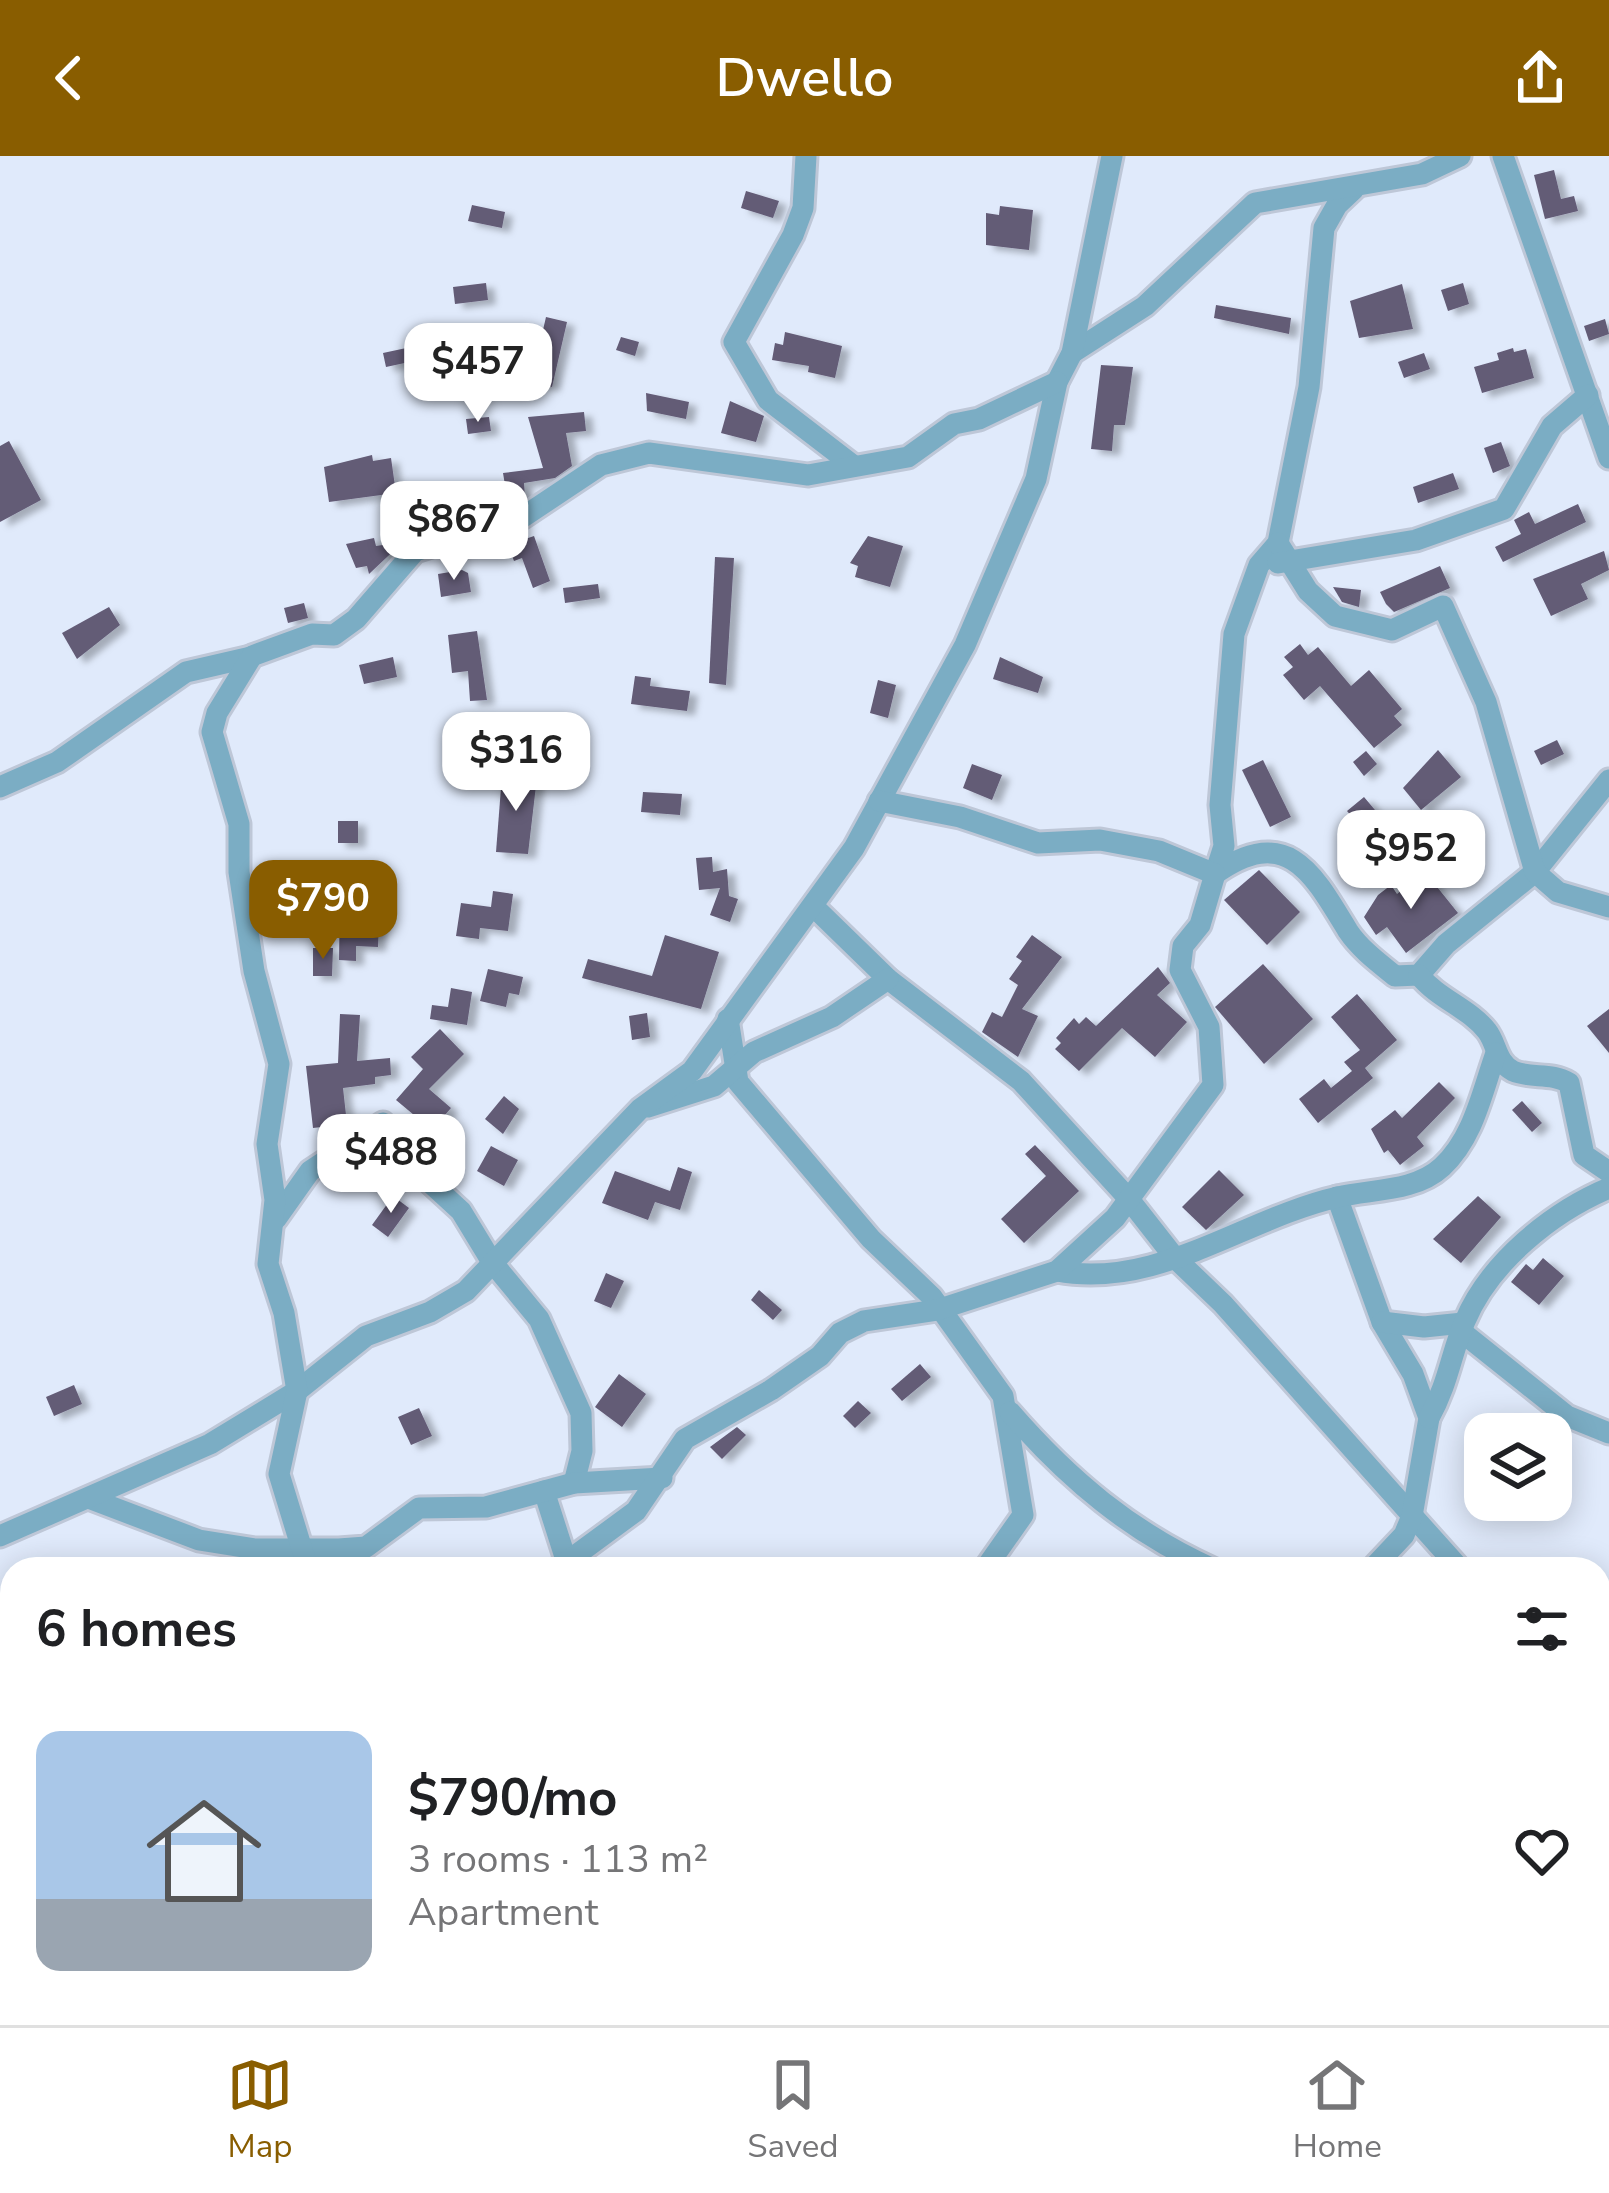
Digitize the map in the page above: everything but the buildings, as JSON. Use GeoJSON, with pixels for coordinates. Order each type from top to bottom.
{"type":"FeatureCollection","features":[{"type":"Feature","properties":{"kind":"street"},"geometry":{"type":"LineString","coordinates":[[806,156],[803,208],[793,236],[734,342],[768,400],[854,466]]}},
{"type":"Feature","properties":{"kind":"street"},"geometry":{"type":"LineString","coordinates":[[0,1536],[210,1444],[297,1391],[366,1336],[430,1312],[466,1291],[640,1109],[692,1071],[814,906],[880,801],[964,645],[1036,478],[1057,382],[1072,353],[1112,156]]}},
{"type":"Feature","properties":{"kind":"street"},"geometry":{"type":"LineString","coordinates":[[1460,156],[1422,174],[1384,167],[1336,205],[1324,228],[1309,387],[1283,552],[1307,591],[1335,616],[1392,630],[1442,606],[1486,703],[1535,872],[1558,892],[1609,907]]}},
{"type":"Feature","properties":{"kind":"street"},"geometry":{"type":"LineString","coordinates":[[1503,156],[1609,458]]}},
{"type":"Feature","properties":{"kind":"street"},"geometry":{"type":"LineString","coordinates":[[1072,353],[1144,306],[1242,211],[1267,199],[1354,189]]}},
{"type":"Feature","properties":{"kind":"street"},"geometry":{"type":"LineString","coordinates":[[0,787],[57,762],[186,673],[312,634],[334,635],[356,619],[416,550],[523,517],[601,465],[635,452],[808,476],[908,457],[954,424],[980,419],[1057,382]]}},
{"type":"Feature","properties":{"kind":"street"},"geometry":{"type":"LineString","coordinates":[[1057,1270],[1115,1218],[1213,1085],[1210,1027],[1180,970],[1183,946],[1200,925],[1224,846],[1220,805],[1234,634],[1259,566],[1283,552],[1416,540],[1504,508],[1552,426],[1588,394]]}},
{"type":"Feature","properties":{"kind":"street"},"geometry":{"type":"LineString","coordinates":[[253,656],[240,670],[212,732],[239,824],[239,872],[254,971],[278,1064],[267,1144],[274,1222],[268,1264],[284,1313],[297,1391],[279,1474],[303,1557]]}},
{"type":"Feature","properties":{"kind":"street"},"geometry":{"type":"LineString","coordinates":[[1214,874],[1239,857],[1268,853],[1293,859],[1310,868],[1369,954],[1395,976],[1419,975],[1446,944],[1535,872],[1609,780]]}},
{"type":"Feature","properties":{"kind":"street"},"geometry":{"type":"LineString","coordinates":[[880,801],[960,817],[1038,844],[1100,840],[1159,851],[1214,874]]}},
{"type":"Feature","properties":{"kind":"street"},"geometry":{"type":"LineString","coordinates":[[814,906],[888,980],[1021,1081],[1128,1198],[1174,1258],[1223,1304],[1449,1557]]}},
{"type":"Feature","properties":{"kind":"street"},"geometry":{"type":"LineString","coordinates":[[1419,975],[1434,994],[1490,1034],[1496,1052],[1519,1074],[1557,1076],[1569,1083],[1584,1155],[1609,1172]]}},
{"type":"Feature","properties":{"kind":"street"},"geometry":{"type":"LineString","coordinates":[[640,1109],[683,1100],[714,1086],[754,1052],[832,1017],[888,980]]}},
{"type":"Feature","properties":{"kind":"street"},"geometry":{"type":"LineString","coordinates":[[728,1019],[737,1082],[871,1239],[932,1297],[1005,1407],[1102,1504],[1157,1544],[1187,1557]]}},
{"type":"Feature","properties":{"kind":"street"},"geometry":{"type":"LineString","coordinates":[[584,1557],[636,1511],[685,1439],[788,1379],[820,1356],[840,1333],[864,1321],[937,1310],[1057,1270],[1121,1270],[1174,1258],[1337,1197],[1385,1192],[1439,1170],[1464,1138],[1496,1052]]}},
{"type":"Feature","properties":{"kind":"street"},"geometry":{"type":"LineString","coordinates":[[274,1222],[310,1171],[383,1123],[398,1154],[461,1211],[492,1262],[539,1319],[567,1372],[581,1413],[582,1450],[574,1483]]}},
{"type":"Feature","properties":{"kind":"street"},"geometry":{"type":"LineString","coordinates":[[1390,1557],[1412,1516],[1429,1418],[1463,1328],[1497,1271],[1572,1203],[1609,1188]]}},
{"type":"Feature","properties":{"kind":"street"},"geometry":{"type":"LineString","coordinates":[[1337,1197],[1382,1322],[1413,1374],[1429,1418]]}},
{"type":"Feature","properties":{"kind":"street"},"geometry":{"type":"LineString","coordinates":[[1382,1322],[1463,1328],[1567,1416],[1609,1433]]}},
{"type":"Feature","properties":{"kind":"street"},"geometry":{"type":"LineString","coordinates":[[994,1557],[1023,1515],[1005,1407]]}},
{"type":"Feature","properties":{"kind":"street"},"geometry":{"type":"LineString","coordinates":[[314,1557],[366,1547],[419,1508],[486,1507],[574,1483],[662,1478]]}},
{"type":"Feature","properties":{"kind":"street"},"geometry":{"type":"LineString","coordinates":[[544,1491],[574,1557]]}},
{"type":"Feature","properties":{"kind":"street"},"geometry":{"type":"LineString","coordinates":[[91,1499],[199,1540],[293,1557]]}}]}
